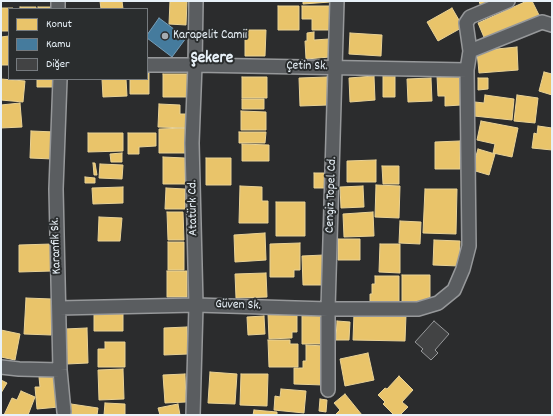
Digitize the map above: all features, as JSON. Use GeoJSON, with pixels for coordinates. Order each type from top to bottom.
{"type":"FeatureCollection","features":[{"type":"Feature","properties":{"kind":"street","name":"Atatürk Cd."},"geometry":{"type":"LineString","coordinates":[[193,415],[196,305],[192,144],[196,1]]}},
{"type":"Feature","properties":{"kind":"street","name":"Cengiz Topel Cd."},"geometry":{"type":"LineString","coordinates":[[328,390],[328,309],[337,1]]}},
{"type":"Feature","properties":{"kind":"street","name":"Güven Sk."},"geometry":{"type":"LineString","coordinates":[[59,308],[196,305],[328,309],[418,309],[438,303],[454,290],[463,269],[469,246],[467,70],[470,51],[466,23],[470,17],[508,1]]}},
{"type":"Feature","properties":{"kind":"street"},"geometry":{"type":"LineString","coordinates":[[470,51],[542,22],[552,25]]}},
{"type":"Feature","properties":{"kind":"street","name":"Çetin Sk."},"geometry":{"type":"LineString","coordinates":[[148,65],[467,70]]}},
{"type":"Feature","properties":{"kind":"street","name":"Karanfik Sk."},"geometry":{"type":"LineString","coordinates":[[60,80],[56,189],[60,370],[64,412]]}},
{"type":"Feature","properties":{"kind":"street"},"geometry":{"type":"LineString","coordinates":[[1,367],[60,370]]}},
{"type":"Feature","properties":{"kind":"building: Konut"},"geometry":{"type":"Polygon","coordinates":[[[100,1],[122,1],[123,8],[101,8],[100,1]]]}},
{"type":"Feature","properties":{"kind":"building: Konut"},"geometry":{"type":"Polygon","coordinates":[[[170,1],[187,1],[186,25],[169,24],[170,1]]]}},
{"type":"Feature","properties":{"kind":"building: Konut"},"geometry":{"type":"Polygon","coordinates":[[[303,1],[330,1],[330,2],[303,4],[303,1]]]}},
{"type":"Feature","properties":{"kind":"building: Konut"},"geometry":{"type":"Polygon","coordinates":[[[479,1],[503,1],[482,10],[479,1]]]}},
{"type":"Feature","properties":{"kind":"building: Konut"},"geometry":{"type":"Polygon","coordinates":[[[527,1],[532,1],[540,17],[486,42],[478,23],[527,1]]]}},
{"type":"Feature","properties":{"kind":"building: Konut"},"geometry":{"type":"Polygon","coordinates":[[[278,6],[299,6],[299,30],[278,30],[278,6]]]}},
{"type":"Feature","properties":{"kind":"building: Konut"},"geometry":{"type":"Polygon","coordinates":[[[302,6],[330,6],[330,30],[312,30],[312,19],[302,19],[302,6]]]}},
{"type":"Feature","properties":{"kind":"building: Konut"},"geometry":{"type":"Polygon","coordinates":[[[20,7],[36,7],[36,8],[20,7]]]}},
{"type":"Feature","properties":{"kind":"building: Konut"},"geometry":{"type":"Polygon","coordinates":[[[38,7],[54,7],[54,8],[38,7]]]}},
{"type":"Feature","properties":{"kind":"building: Konut"},"geometry":{"type":"Polygon","coordinates":[[[1,8],[8,8],[8,31],[1,31],[1,8]]]}},
{"type":"Feature","properties":{"kind":"building: Konut"},"geometry":{"type":"Polygon","coordinates":[[[452,8],[463,27],[438,41],[427,22],[452,8]]]}},
{"type":"Feature","properties":{"kind":"building: Konut"},"geometry":{"type":"Polygon","coordinates":[[[245,30],[266,30],[265,56],[245,56],[245,30]]]}},
{"type":"Feature","properties":{"kind":"building: Konut"},"geometry":{"type":"Polygon","coordinates":[[[314,32],[314,40],[329,39],[330,57],[306,59],[305,41],[307,41],[307,33],[314,32]]]}},
{"type":"Feature","properties":{"kind":"building: Konut"},"geometry":{"type":"Polygon","coordinates":[[[350,33],[382,35],[381,56],[349,54],[350,33]]]}},
{"type":"Feature","properties":{"kind":"building: Konut"},"geometry":{"type":"Polygon","coordinates":[[[8,36],[8,65],[1,65],[1,37],[8,36]]]}},
{"type":"Feature","properties":{"kind":"building: Konut"},"geometry":{"type":"Polygon","coordinates":[[[517,47],[518,70],[479,73],[477,51],[517,47]]]}},
{"type":"Feature","properties":{"kind":"building: Konut"},"geometry":{"type":"Polygon","coordinates":[[[544,72],[552,74],[552,95],[539,91],[544,72]]]}},
{"type":"Feature","properties":{"kind":"building: Konut"},"geometry":{"type":"Polygon","coordinates":[[[149,73],[149,94],[130,94],[130,80],[148,80],[149,73]]]}},
{"type":"Feature","properties":{"kind":"building: Konut"},"geometry":{"type":"Polygon","coordinates":[[[163,74],[189,74],[189,97],[163,97],[163,74]]]}},
{"type":"Feature","properties":{"kind":"building: Konut"},"geometry":{"type":"Polygon","coordinates":[[[383,74],[395,74],[395,97],[383,97],[383,74]]]}},
{"type":"Feature","properties":{"kind":"building: Konut"},"geometry":{"type":"Polygon","coordinates":[[[461,75],[461,105],[445,106],[445,96],[438,96],[437,76],[461,75]]]}},
{"type":"Feature","properties":{"kind":"building: Konut"},"geometry":{"type":"Polygon","coordinates":[[[374,76],[375,100],[350,102],[349,78],[374,76]]]}},
{"type":"Feature","properties":{"kind":"building: Konut"},"geometry":{"type":"Polygon","coordinates":[[[242,77],[267,77],[267,98],[242,98],[242,77]]]}},
{"type":"Feature","properties":{"kind":"building: Konut"},"geometry":{"type":"Polygon","coordinates":[[[327,77],[328,105],[300,106],[299,78],[327,77]]]}},
{"type":"Feature","properties":{"kind":"building: Konut"},"geometry":{"type":"Polygon","coordinates":[[[431,78],[432,101],[408,102],[407,79],[431,78]]]}},
{"type":"Feature","properties":{"kind":"building: Konut"},"geometry":{"type":"Polygon","coordinates":[[[478,78],[488,78],[488,89],[478,90],[478,78]]]}},
{"type":"Feature","properties":{"kind":"building: Konut"},"geometry":{"type":"Polygon","coordinates":[[[1,79],[25,81],[23,102],[1,100],[1,79]]]}},
{"type":"Feature","properties":{"kind":"building: Konut"},"geometry":{"type":"Polygon","coordinates":[[[37,80],[53,80],[53,87],[37,87],[37,80]]]}},
{"type":"Feature","properties":{"kind":"building: Konut"},"geometry":{"type":"Polygon","coordinates":[[[102,80],[126,80],[127,96],[103,97],[102,80]]]}},
{"type":"Feature","properties":{"kind":"building: Konut"},"geometry":{"type":"Polygon","coordinates":[[[485,95],[514,99],[512,120],[474,116],[475,102],[484,103],[485,95]]]}},
{"type":"Feature","properties":{"kind":"building: Konut"},"geometry":{"type":"Polygon","coordinates":[[[517,95],[538,98],[535,123],[514,121],[517,95]]]}},
{"type":"Feature","properties":{"kind":"building: Konut"},"geometry":{"type":"Polygon","coordinates":[[[242,99],[264,99],[264,109],[242,109],[242,99]]]}},
{"type":"Feature","properties":{"kind":"building: Konut"},"geometry":{"type":"Polygon","coordinates":[[[20,103],[22,127],[1,128],[1,105],[20,103]]]}},
{"type":"Feature","properties":{"kind":"building: Konut"},"geometry":{"type":"Polygon","coordinates":[[[159,104],[180,105],[180,114],[188,114],[187,128],[158,127],[159,104]]]}},
{"type":"Feature","properties":{"kind":"building: Konut"},"geometry":{"type":"Polygon","coordinates":[[[241,111],[266,112],[266,130],[241,130],[241,111]]]}},
{"type":"Feature","properties":{"kind":"building: Konut"},"geometry":{"type":"Polygon","coordinates":[[[481,121],[518,128],[512,157],[493,153],[495,144],[477,140],[481,121]]]}},
{"type":"Feature","properties":{"kind":"building: Konut"},"geometry":{"type":"Polygon","coordinates":[[[538,126],[552,128],[552,150],[532,148],[534,133],[537,134],[538,126]]]}},
{"type":"Feature","properties":{"kind":"building: Konut"},"geometry":{"type":"Polygon","coordinates":[[[186,128],[186,153],[159,153],[159,129],[186,128]]]}},
{"type":"Feature","properties":{"kind":"building: Konut"},"geometry":{"type":"Polygon","coordinates":[[[31,131],[55,132],[53,159],[30,158],[31,131]]]}},
{"type":"Feature","properties":{"kind":"building: Konut"},"geometry":{"type":"Polygon","coordinates":[[[239,132],[266,132],[265,143],[239,143],[239,132]]]}},
{"type":"Feature","properties":{"kind":"building: Konut"},"geometry":{"type":"Polygon","coordinates":[[[88,133],[123,133],[123,151],[88,152],[88,133]]]}},
{"type":"Feature","properties":{"kind":"building: Konut"},"geometry":{"type":"Polygon","coordinates":[[[128,133],[156,133],[156,146],[139,147],[139,154],[128,154],[128,133]]]}},
{"type":"Feature","properties":{"kind":"building: Konut"},"geometry":{"type":"Polygon","coordinates":[[[460,141],[460,169],[435,169],[435,142],[460,141]]]}},
{"type":"Feature","properties":{"kind":"building: Konut"},"geometry":{"type":"Polygon","coordinates":[[[242,144],[269,145],[269,161],[242,161],[242,144]]]}},
{"type":"Feature","properties":{"kind":"building: Konut"},"geometry":{"type":"Polygon","coordinates":[[[478,149],[495,154],[489,175],[472,170],[478,149]]]}},
{"type":"Feature","properties":{"kind":"building: Konut"},"geometry":{"type":"Polygon","coordinates":[[[122,153],[122,162],[111,162],[110,154],[122,153]]]}},
{"type":"Feature","properties":{"kind":"building: Konut"},"geometry":{"type":"Polygon","coordinates":[[[163,157],[185,158],[185,184],[163,184],[163,157]]]}},
{"type":"Feature","properties":{"kind":"building: Konut"},"geometry":{"type":"Polygon","coordinates":[[[206,158],[231,158],[231,185],[206,185],[206,158]]]}},
{"type":"Feature","properties":{"kind":"building: Konut"},"geometry":{"type":"Polygon","coordinates":[[[376,160],[376,182],[347,182],[347,161],[376,160]]]}},
{"type":"Feature","properties":{"kind":"building: Konut"},"geometry":{"type":"Polygon","coordinates":[[[93,163],[95,163],[97,175],[94,175],[93,163]]]}},
{"type":"Feature","properties":{"kind":"building: Konut"},"geometry":{"type":"Polygon","coordinates":[[[100,164],[123,165],[122,179],[99,178],[100,164]]]}},
{"type":"Feature","properties":{"kind":"building: Konut"},"geometry":{"type":"Polygon","coordinates":[[[382,166],[399,166],[399,184],[383,184],[382,166]]]}},
{"type":"Feature","properties":{"kind":"building: Konut"},"geometry":{"type":"Polygon","coordinates":[[[314,173],[325,173],[325,188],[314,188],[314,173]]]}},
{"type":"Feature","properties":{"kind":"building: Konut"},"geometry":{"type":"Polygon","coordinates":[[[85,177],[95,178],[95,183],[85,183],[85,177]]]}},
{"type":"Feature","properties":{"kind":"building: Konut"},"geometry":{"type":"Polygon","coordinates":[[[376,185],[400,186],[399,218],[375,217],[376,185]]]}},
{"type":"Feature","properties":{"kind":"building: Konut"},"geometry":{"type":"Polygon","coordinates":[[[240,186],[262,187],[262,201],[268,201],[268,223],[239,223],[240,186]]]}},
{"type":"Feature","properties":{"kind":"building: Konut"},"geometry":{"type":"Polygon","coordinates":[[[363,186],[364,207],[341,208],[340,187],[363,186]]]}},
{"type":"Feature","properties":{"kind":"building: Konut"},"geometry":{"type":"Polygon","coordinates":[[[123,187],[123,203],[93,204],[92,188],[123,187]]]}},
{"type":"Feature","properties":{"kind":"building: Konut"},"geometry":{"type":"Polygon","coordinates":[[[166,188],[185,189],[185,209],[165,209],[166,188]]]}},
{"type":"Feature","properties":{"kind":"building: Konut"},"geometry":{"type":"Polygon","coordinates":[[[425,189],[457,189],[456,234],[423,233],[425,189]]]}},
{"type":"Feature","properties":{"kind":"building: Konut"},"geometry":{"type":"Polygon","coordinates":[[[276,202],[305,202],[305,236],[276,236],[276,202]]]}},
{"type":"Feature","properties":{"kind":"building: Konut"},"geometry":{"type":"Polygon","coordinates":[[[167,212],[183,212],[184,240],[168,240],[167,212]]]}},
{"type":"Feature","properties":{"kind":"building: Konut"},"geometry":{"type":"Polygon","coordinates":[[[373,212],[374,236],[344,237],[343,214],[373,212]]]}},
{"type":"Feature","properties":{"kind":"building: Konut"},"geometry":{"type":"Polygon","coordinates":[[[99,217],[122,218],[120,241],[98,241],[99,217]]]}},
{"type":"Feature","properties":{"kind":"building: Konut"},"geometry":{"type":"Polygon","coordinates":[[[400,221],[421,222],[420,244],[399,243],[400,221]]]}},
{"type":"Feature","properties":{"kind":"building: Konut"},"geometry":{"type":"Polygon","coordinates":[[[265,233],[266,260],[235,262],[234,235],[265,233]]]}},
{"type":"Feature","properties":{"kind":"building: Konut"},"geometry":{"type":"Polygon","coordinates":[[[338,239],[360,239],[360,260],[338,260],[338,239]]]}},
{"type":"Feature","properties":{"kind":"building: Konut"},"geometry":{"type":"Polygon","coordinates":[[[434,240],[460,241],[459,266],[433,265],[434,240]]]}},
{"type":"Feature","properties":{"kind":"building: Konut"},"geometry":{"type":"Polygon","coordinates":[[[168,242],[184,242],[184,270],[168,270],[168,242]]]}},
{"type":"Feature","properties":{"kind":"building: Konut"},"geometry":{"type":"Polygon","coordinates":[[[300,243],[300,270],[294,270],[294,277],[270,277],[270,244],[300,243]]]}},
{"type":"Feature","properties":{"kind":"building: Konut"},"geometry":{"type":"Polygon","coordinates":[[[52,244],[52,271],[19,272],[19,245],[52,244]]]}},
{"type":"Feature","properties":{"kind":"building: Konut"},"geometry":{"type":"Polygon","coordinates":[[[380,244],[400,244],[400,273],[379,272],[380,244]]]}},
{"type":"Feature","properties":{"kind":"building: Konut"},"geometry":{"type":"Polygon","coordinates":[[[324,255],[325,285],[303,285],[302,256],[324,255]]]}},
{"type":"Feature","properties":{"kind":"building: Konut"},"geometry":{"type":"Polygon","coordinates":[[[167,271],[187,271],[187,297],[167,297],[167,271]]]}},
{"type":"Feature","properties":{"kind":"building: Konut"},"geometry":{"type":"Polygon","coordinates":[[[266,273],[267,297],[236,298],[235,274],[266,273]]]}},
{"type":"Feature","properties":{"kind":"building: Konut"},"geometry":{"type":"Polygon","coordinates":[[[402,275],[430,275],[430,302],[402,302],[402,275]]]}},
{"type":"Feature","properties":{"kind":"building: Konut"},"geometry":{"type":"Polygon","coordinates":[[[375,276],[399,276],[399,302],[370,302],[372,284],[375,284],[375,276]]]}},
{"type":"Feature","properties":{"kind":"building: Konut"},"geometry":{"type":"Polygon","coordinates":[[[26,298],[52,299],[51,335],[24,334],[26,298]]]}},
{"type":"Feature","properties":{"kind":"building: Konut"},"geometry":{"type":"Polygon","coordinates":[[[94,312],[123,312],[123,331],[94,331],[94,312]]]}},
{"type":"Feature","properties":{"kind":"building: Konut"},"geometry":{"type":"Polygon","coordinates":[[[297,313],[297,332],[292,332],[292,338],[269,339],[268,314],[297,313]]]}},
{"type":"Feature","properties":{"kind":"building: Konut"},"geometry":{"type":"Polygon","coordinates":[[[302,314],[324,314],[324,344],[302,344],[302,314]]]}},
{"type":"Feature","properties":{"kind":"building: Konut"},"geometry":{"type":"Polygon","coordinates":[[[354,314],[406,315],[405,341],[353,340],[354,314]]]}},
{"type":"Feature","properties":{"kind":"building: Konut"},"geometry":{"type":"Polygon","coordinates":[[[264,316],[265,334],[248,335],[247,317],[264,316]]]}},
{"type":"Feature","properties":{"kind":"building: Konut"},"geometry":{"type":"Polygon","coordinates":[[[337,321],[350,322],[349,340],[336,340],[337,321]]]}},
{"type":"Feature","properties":{"kind":"building: Konut"},"geometry":{"type":"Polygon","coordinates":[[[187,327],[188,354],[164,355],[164,328],[187,327]]]}},
{"type":"Feature","properties":{"kind":"building: Konut"},"geometry":{"type":"Polygon","coordinates":[[[87,328],[88,363],[67,364],[65,329],[87,328]]]}},
{"type":"Feature","properties":{"kind":"building: Konut"},"geometry":{"type":"Polygon","coordinates":[[[1,330],[20,334],[15,360],[1,357],[1,330]]]}},
{"type":"Feature","properties":{"kind":"building: Konut"},"geometry":{"type":"Polygon","coordinates":[[[268,340],[290,340],[290,344],[298,344],[298,367],[269,367],[268,340]]]}},
{"type":"Feature","properties":{"kind":"building: Konut"},"geometry":{"type":"Polygon","coordinates":[[[105,342],[125,342],[125,367],[98,367],[98,349],[105,349],[105,342]]]}},
{"type":"Feature","properties":{"kind":"building: Konut"},"geometry":{"type":"Polygon","coordinates":[[[306,345],[324,346],[323,385],[294,384],[294,368],[303,368],[303,361],[306,361],[306,345]]]}},
{"type":"Feature","properties":{"kind":"building: Konut"},"geometry":{"type":"Polygon","coordinates":[[[368,353],[374,380],[345,386],[340,359],[368,353]]]}},
{"type":"Feature","properties":{"kind":"building: Konut"},"geometry":{"type":"Polygon","coordinates":[[[123,369],[124,399],[99,400],[98,370],[123,369]]]}},
{"type":"Feature","properties":{"kind":"building: Konut"},"geometry":{"type":"Polygon","coordinates":[[[210,372],[237,374],[235,404],[208,403],[210,372]]]}},
{"type":"Feature","properties":{"kind":"building: Konut"},"geometry":{"type":"Polygon","coordinates":[[[185,374],[186,402],[165,403],[163,375],[185,374]]]}},
{"type":"Feature","properties":{"kind":"building: Konut"},"geometry":{"type":"Polygon","coordinates":[[[241,374],[268,374],[267,406],[240,405],[241,374]]]}},
{"type":"Feature","properties":{"kind":"building: Konut"},"geometry":{"type":"Polygon","coordinates":[[[56,376],[59,407],[37,409],[35,387],[40,387],[39,377],[56,376]]]}},
{"type":"Feature","properties":{"kind":"building: Konut"},"geometry":{"type":"Polygon","coordinates":[[[399,376],[413,390],[402,402],[408,407],[400,415],[394,415],[383,404],[385,402],[378,395],[385,388],[387,389],[399,376]]]}},
{"type":"Feature","properties":{"kind":"building: Konut"},"geometry":{"type":"Polygon","coordinates":[[[1,380],[7,383],[1,393],[1,380]]]}},
{"type":"Feature","properties":{"kind":"building: Konut"},"geometry":{"type":"Polygon","coordinates":[[[281,389],[306,391],[304,413],[274,410],[275,396],[280,397],[281,389]]]}},
{"type":"Feature","properties":{"kind":"building: Konut"},"geometry":{"type":"Polygon","coordinates":[[[21,391],[35,397],[28,415],[4,415],[12,398],[17,400],[21,391]]]}},
{"type":"Feature","properties":{"kind":"building: Konut"},"geometry":{"type":"Polygon","coordinates":[[[345,394],[362,415],[335,415],[340,410],[334,403],[345,394]]]}},
{"type":"Feature","properties":{"kind":"building: Konut"},"geometry":{"type":"Polygon","coordinates":[[[320,399],[327,400],[326,412],[319,411],[320,399]]]}},
{"type":"Feature","properties":{"kind":"building: Konut"},"geometry":{"type":"Polygon","coordinates":[[[105,403],[125,404],[125,415],[104,415],[105,403]]]}},
{"type":"Feature","properties":{"kind":"building: Konut"},"geometry":{"type":"Polygon","coordinates":[[[71,404],[98,408],[97,415],[69,415],[71,404]]]}},
{"type":"Feature","properties":{"kind":"building: Konut"},"geometry":{"type":"Polygon","coordinates":[[[178,404],[180,415],[160,415],[158,408],[178,404]]]}},
{"type":"Feature","properties":{"kind":"building: Konut"},"geometry":{"type":"Polygon","coordinates":[[[254,410],[277,412],[277,415],[253,415],[254,410]]]}},
{"type":"Feature","properties":{"kind":"building: Kamu","name":"Karapelit Camii"},"geometry":{"type":"Polygon","coordinates":[[[159,18],[186,38],[172,57],[148,39],[148,34],[159,18]]]}},
{"type":"Feature","properties":{"kind":"building: Diğer"},"geometry":{"type":"Polygon","coordinates":[[[434,321],[449,334],[435,350],[438,353],[431,360],[421,351],[423,349],[415,342],[434,321]]]}},
{"type":"Feature","properties":{"kind":"place","name":"Karapelit Camii"},"geometry":{"type":"Point","coordinates":[165,36]}},
{"type":"Feature","properties":{"kind":"district","name":"Şekere"},"geometry":{"type":"Point","coordinates":[212,60]}}]}
